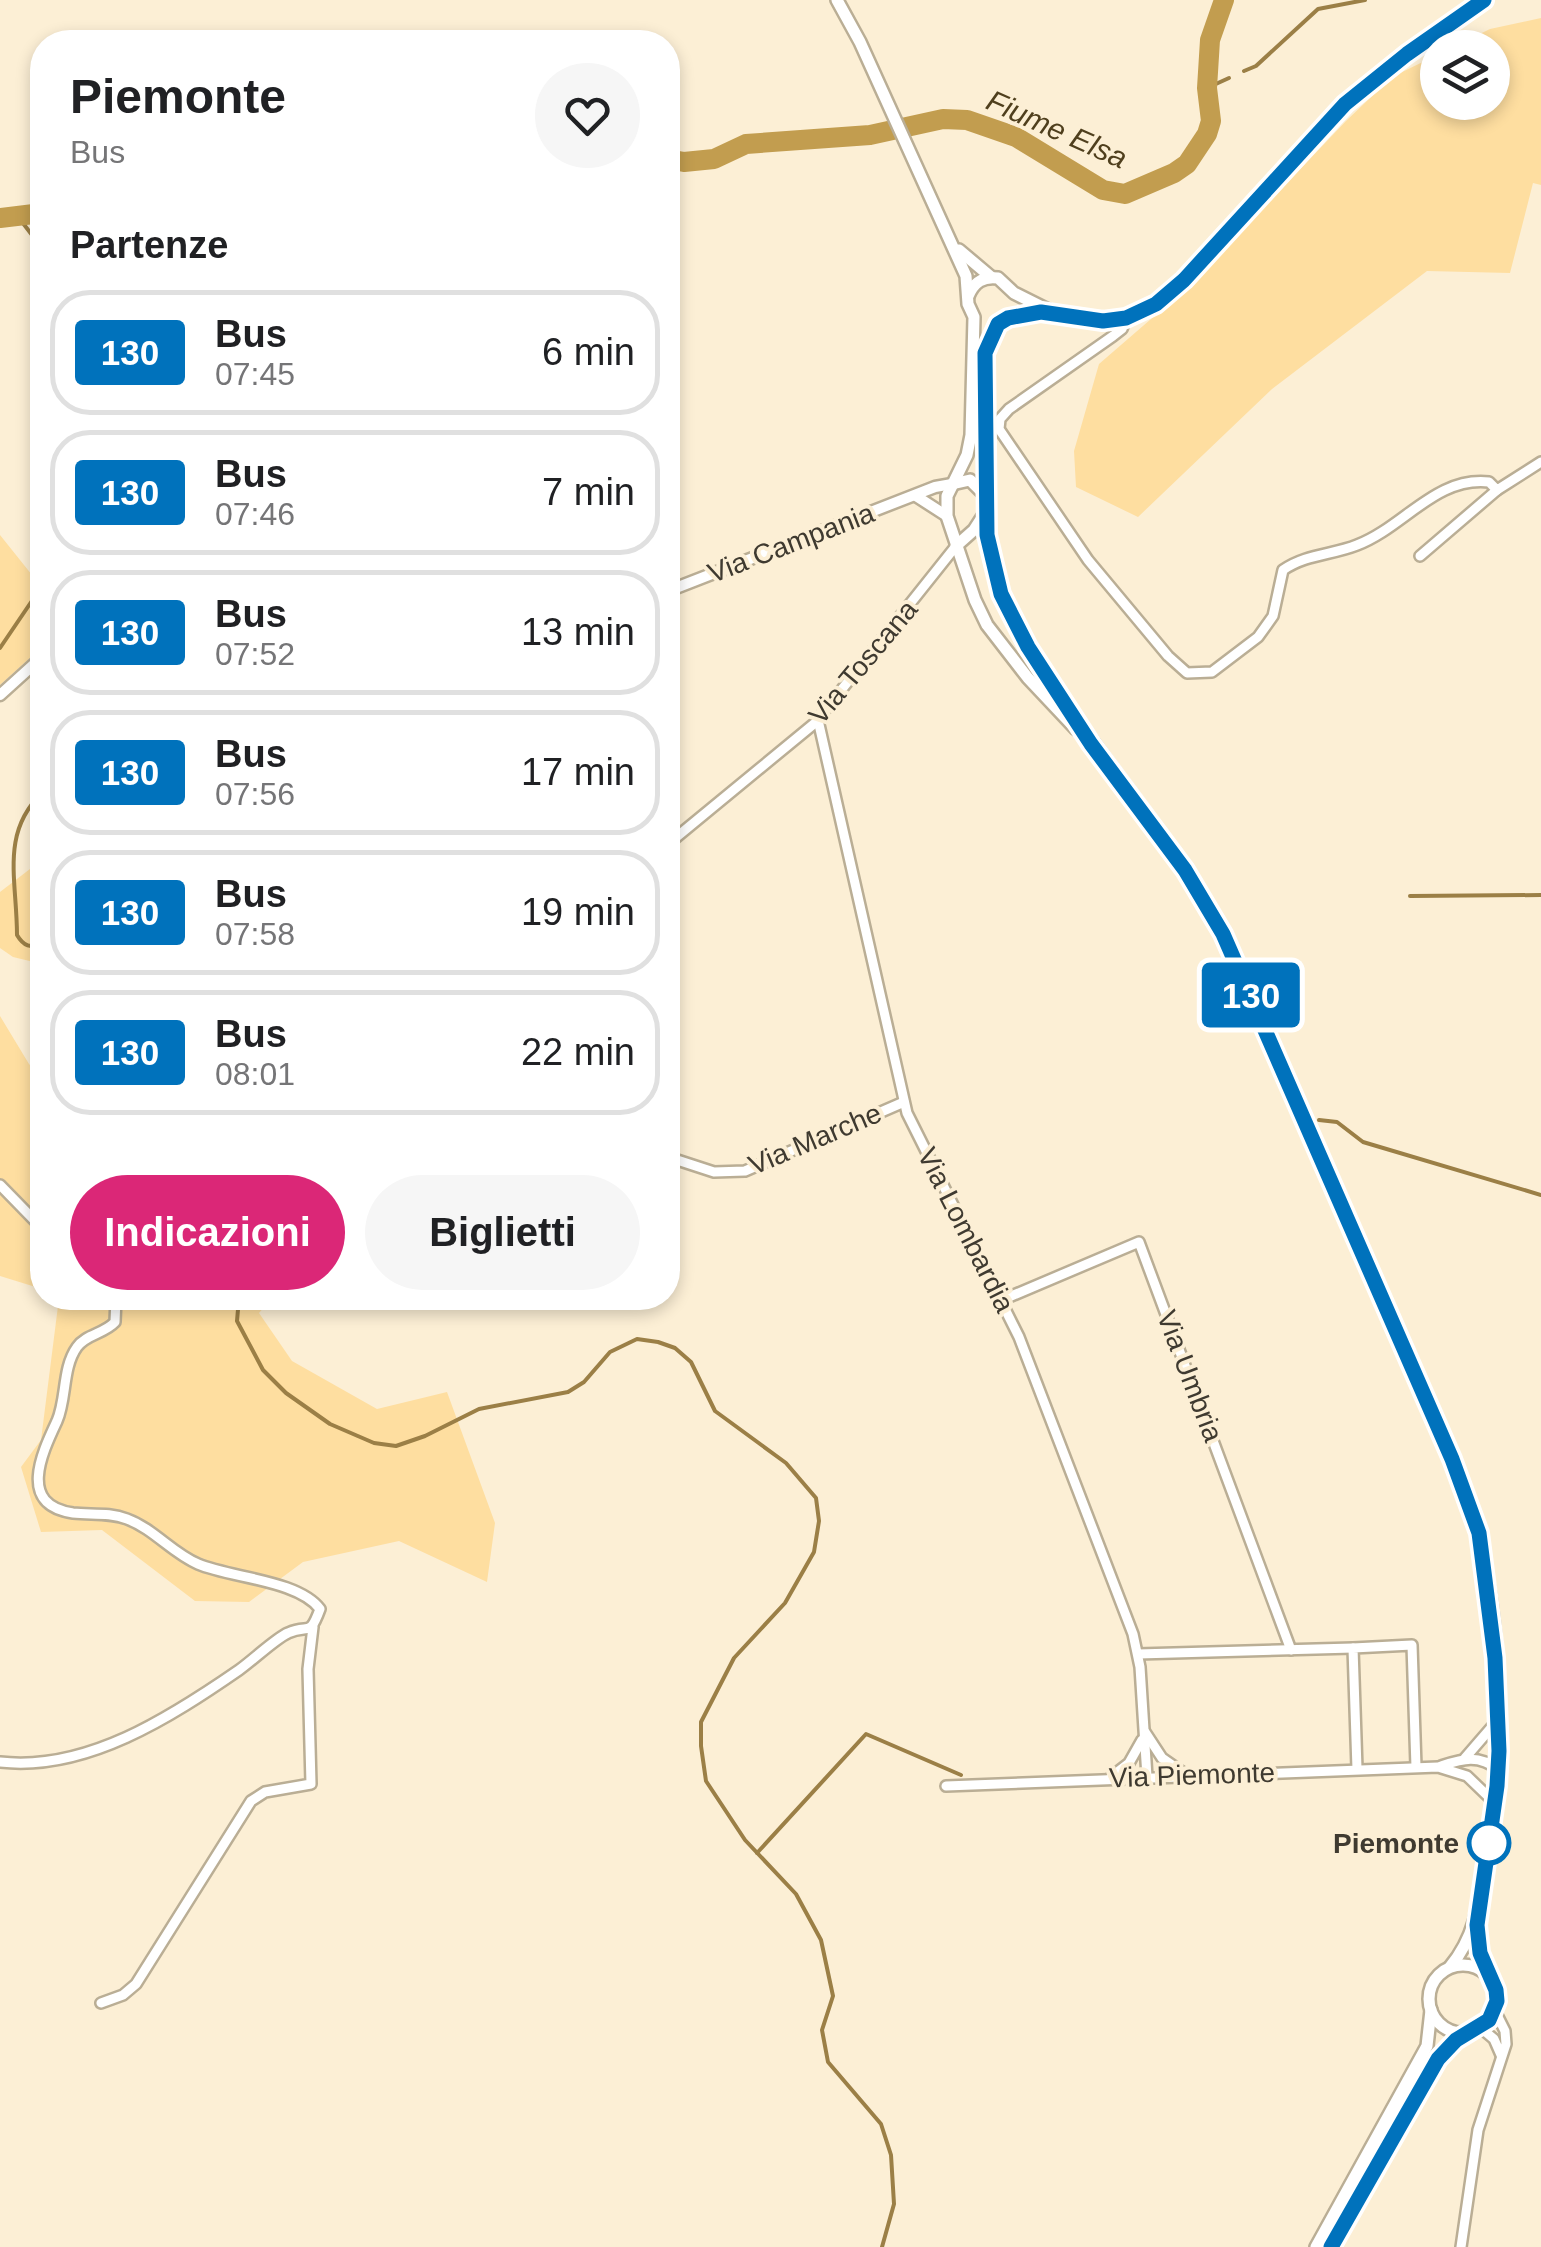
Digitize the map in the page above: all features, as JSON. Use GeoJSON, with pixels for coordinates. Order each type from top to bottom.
{"type":"FeatureCollection","features":[{"type":"Feature","properties":{"kind":"main road"},"geometry":{"type":"LineString","coordinates":[[836,0],[860,42],[965,271],[974,317],[971,436],[967,455],[946,500],[956,546],[990,630],[1037,688],[1091,744]]}},
{"type":"Feature","properties":{"kind":"main road"},"geometry":{"type":"LineString","coordinates":[[953,242],[991,277],[1005,281],[1014,293],[1052,312],[1096,321],[1126,318],[1156,304],[1184,280],[1353,96],[1484,0]]}},
{"type":"Feature","properties":{"kind":"main road"},"geometry":{"type":"LineString","coordinates":[[968,296],[976,282],[991,277]]}},
{"type":"Feature","properties":{"kind":"main road"},"geometry":{"type":"LineString","coordinates":[[1014,293],[1014,306],[985,353],[985,513],[992,562],[1005,604],[1091,744],[1171,850],[1223,934],[1456,1468],[1483,1551],[1499,1719],[1499,1770],[1477,1915],[1478,1945],[1486,1974],[1496,1990],[1495,2011],[1481,2028],[1447,2048],[1432,2067],[1331,2247]]}},
{"type":"Feature","properties":{"kind":"main road"},"geometry":{"type":"LineString","coordinates":[[974,317],[985,324],[1052,312]]}},
{"type":"Feature","properties":{"kind":"main road"},"geometry":{"type":"LineString","coordinates":[[952,484],[970,480],[985,495]]}},
{"type":"Feature","properties":{"kind":"main road"},"geometry":{"type":"LineString","coordinates":[[956,546],[985,513]]}},
{"type":"Feature","properties":{"kind":"main road"},"geometry":{"type":"LineString","coordinates":[[1316,2247],[1426,2046],[1431,2029],[1429,1994],[1433,1983],[1467,1942],[1477,1915]]}},
{"type":"Feature","properties":{"kind":"main road"},"geometry":{"type":"LineString","coordinates":[[1450,1966],[1471,1966],[1486,1974]]}},
{"type":"Feature","properties":{"kind":"main road"},"geometry":{"type":"LineString","coordinates":[[1431,2010],[1445,2028],[1468,2033]]}},
{"type":"Feature","properties":{"kind":"street"},"geometry":{"type":"LineString","coordinates":[[1126,318],[1119,332],[1014,405],[1000,422],[1003,438],[1088,560],[1168,656],[1187,672],[1212,672],[1258,637],[1274,616],[1283,570],[1297,560],[1356,546],[1395,526],[1453,485],[1471,480],[1489,482],[1497,490]]}},
{"type":"Feature","properties":{"kind":"street"},"geometry":{"type":"LineString","coordinates":[[1420,556],[1497,490],[1541,462]]}},
{"type":"Feature","properties":{"kind":"street","name":"Via Campania"},"geometry":{"type":"LineString","coordinates":[[680,586],[952,484]]}},
{"type":"Feature","properties":{"kind":"street"},"geometry":{"type":"LineString","coordinates":[[916,496],[947,516]]}},
{"type":"Feature","properties":{"kind":"street","name":"Via Toscana"},"geometry":{"type":"LineString","coordinates":[[680,834],[818,720],[956,546]]}},
{"type":"Feature","properties":{"kind":"street"},"geometry":{"type":"LineString","coordinates":[[0,695],[30,668]]}},
{"type":"Feature","properties":{"kind":"street","name":"Via Lombardia"},"geometry":{"type":"LineString","coordinates":[[818,720],[908,1116],[1027,1356],[1133,1634],[1138,1654],[1146,1777]]}},
{"type":"Feature","properties":{"kind":"street","name":"Via Marche"},"geometry":{"type":"LineString","coordinates":[[680,1161],[719,1173],[750,1170],[904,1102]]}},
{"type":"Feature","properties":{"kind":"street"},"geometry":{"type":"LineString","coordinates":[[0,1185],[30,1216]]}},
{"type":"Feature","properties":{"kind":"street","name":"Via Umbria"},"geometry":{"type":"LineString","coordinates":[[1002,1300],[1139,1242],[1291,1650]]}},
{"type":"Feature","properties":{"kind":"street"},"geometry":{"type":"LineString","coordinates":[[101,2003],[123,1995],[136,1984],[251,1801],[265,1792],[311,1784],[308,1669],[320,1609],[314,1602],[199,1565],[126,1518],[54,1508],[39,1487],[40,1460],[59,1416],[71,1359],[79,1344],[115,1322],[116,1310]]}},
{"type":"Feature","properties":{"kind":"street"},"geometry":{"type":"LineString","coordinates":[[0,1762],[25,1765],[115,1742],[177,1711],[266,1652],[289,1632],[314,1627]]}},
{"type":"Feature","properties":{"kind":"street"},"geometry":{"type":"LineString","coordinates":[[1138,1654],[1412,1645],[1416,1767]]}},
{"type":"Feature","properties":{"kind":"street"},"geometry":{"type":"LineString","coordinates":[[1353,1648],[1358,1770]]}},
{"type":"Feature","properties":{"kind":"street"},"geometry":{"type":"LineString","coordinates":[[1464,1759],[1499,1719]]}},
{"type":"Feature","properties":{"kind":"street"},"geometry":{"type":"LineString","coordinates":[[1144,1729],[1162,1758],[1187,1776]]}},
{"type":"Feature","properties":{"kind":"street"},"geometry":{"type":"LineString","coordinates":[[1109,1778],[1133,1758],[1144,1729]]}},
{"type":"Feature","properties":{"kind":"street"},"geometry":{"type":"LineString","coordinates":[[1464,1759],[1483,1760],[1499,1770]]}},
{"type":"Feature","properties":{"kind":"street","name":"Via Piemonte"},"geometry":{"type":"LineString","coordinates":[[946,1786],[1438,1766],[1464,1759]]}},
{"type":"Feature","properties":{"kind":"street"},"geometry":{"type":"LineString","coordinates":[[1438,1766],[1461,1773],[1495,1803]]}},
{"type":"Feature","properties":{"kind":"street"},"geometry":{"type":"LineString","coordinates":[[1461,2247],[1477,2133],[1506,2038],[1495,2011]]}},
{"type":"Feature","properties":{"kind":"street"},"geometry":{"type":"LineString","coordinates":[[1481,2028],[1502,2055]]}},
{"type":"Feature","properties":{"kind":"shaded area"},"geometry":{"type":"Polygon","coordinates":[[[1541,18],[1541,185],[1533,183],[1510,273],[1427,271],[1272,389],[1138,517],[1076,487],[1074,451],[1099,364],[1188,287],[1392,77],[1420,63],[1420,120],[1510,120],[1510,30],[1490,29],[1541,18]]]}},
{"type":"Feature","properties":{"kind":"shaded area"},"geometry":{"type":"Polygon","coordinates":[[[0,535],[30,572],[30,658],[0,685],[0,535]]]}},
{"type":"Feature","properties":{"kind":"shaded area"},"geometry":{"type":"Polygon","coordinates":[[[30,869],[30,961],[13,957],[0,948],[0,892],[30,869]]]}},
{"type":"Feature","properties":{"kind":"shaded area"},"geometry":{"type":"Polygon","coordinates":[[[0,1016],[30,1065],[30,1285],[0,1276],[0,1016]]]}},
{"type":"Feature","properties":{"kind":"shaded area"},"geometry":{"type":"Polygon","coordinates":[[[57,1310],[262,1310],[259,1313],[292,1361],[377,1409],[447,1392],[495,1523],[487,1582],[399,1541],[303,1562],[249,1602],[195,1601],[102,1530],[41,1532],[21,1467],[41,1440],[57,1310]]]}},
{"type":"Feature","properties":{"kind":"waterway","name":"Fiume Elsa"},"geometry":{"type":"LineString","coordinates":[[680,161],[714,159],[746,144],[870,135],[943,119],[967,120],[1016,137],[1103,190],[1125,194],[1187,164],[1207,134],[1211,121],[1207,88],[1210,40],[1224,0]]}},
{"type":"Feature","properties":{"kind":"waterway"},"geometry":{"type":"LineString","coordinates":[[1244,71],[1256,66],[1318,9],[1365,0]]}},
{"type":"Feature","properties":{"kind":"waterway"},"geometry":{"type":"LineString","coordinates":[[1207,88],[1229,78]]}},
{"type":"Feature","properties":{"kind":"waterway","name":"Fiume Elsa"},"geometry":{"type":"LineString","coordinates":[[0,218],[30,214]]}},
{"type":"Feature","properties":{"kind":"waterway"},"geometry":{"type":"LineString","coordinates":[[19,218],[30,232]]}},
{"type":"Feature","properties":{"kind":"waterway"},"geometry":{"type":"LineString","coordinates":[[0,648],[30,604]]}},
{"type":"Feature","properties":{"kind":"waterway"},"geometry":{"type":"LineString","coordinates":[[30,807],[20,824],[14,858],[17,935],[30,945]]}},
{"type":"Feature","properties":{"kind":"waterway"},"geometry":{"type":"LineString","coordinates":[[1410,896],[1541,895]]}},
{"type":"Feature","properties":{"kind":"waterway"},"geometry":{"type":"LineString","coordinates":[[1319,1120],[1337,1122],[1363,1142],[1541,1195]]}},
{"type":"Feature","properties":{"kind":"waterway"},"geometry":{"type":"LineString","coordinates":[[238,1310],[237,1321],[263,1370],[286,1393],[330,1424],[374,1443],[396,1446],[479,1409],[568,1392],[584,1382],[610,1352],[637,1339],[658,1342],[675,1348],[691,1362],[715,1411],[786,1463],[816,1498],[819,1521],[814,1552],[785,1603],[734,1658],[701,1722],[701,1746],[706,1781],[745,1840],[796,1894],[821,1940],[833,1996],[822,2030],[828,2062],[881,2124],[891,2155],[894,2204],[882,2247]]}},
{"type":"Feature","properties":{"kind":"waterway"},"geometry":{"type":"LineString","coordinates":[[757,1853],[866,1734],[961,1775]]}},
{"type":"Feature","properties":{"kind":"bus line","name":"130"},"geometry":{"type":"LineString","coordinates":[[1331,2247],[1438,2059],[1456,2040],[1483,2026],[1495,2011],[1496,1990],[1486,1974],[1477,1925],[1499,1751],[1495,1658],[1483,1551],[1452,1459],[1223,934],[1171,850],[1091,744],[1005,604],[992,562],[985,519],[985,353],[998,324],[1008,318],[1052,312],[1116,321],[1156,304],[1184,280],[1361,89],[1484,0]]}},
{"type":"Feature","properties":{"kind":"place","name":"Piemonte"},"geometry":{"type":"Point","coordinates":[1489,1843]}}]}
